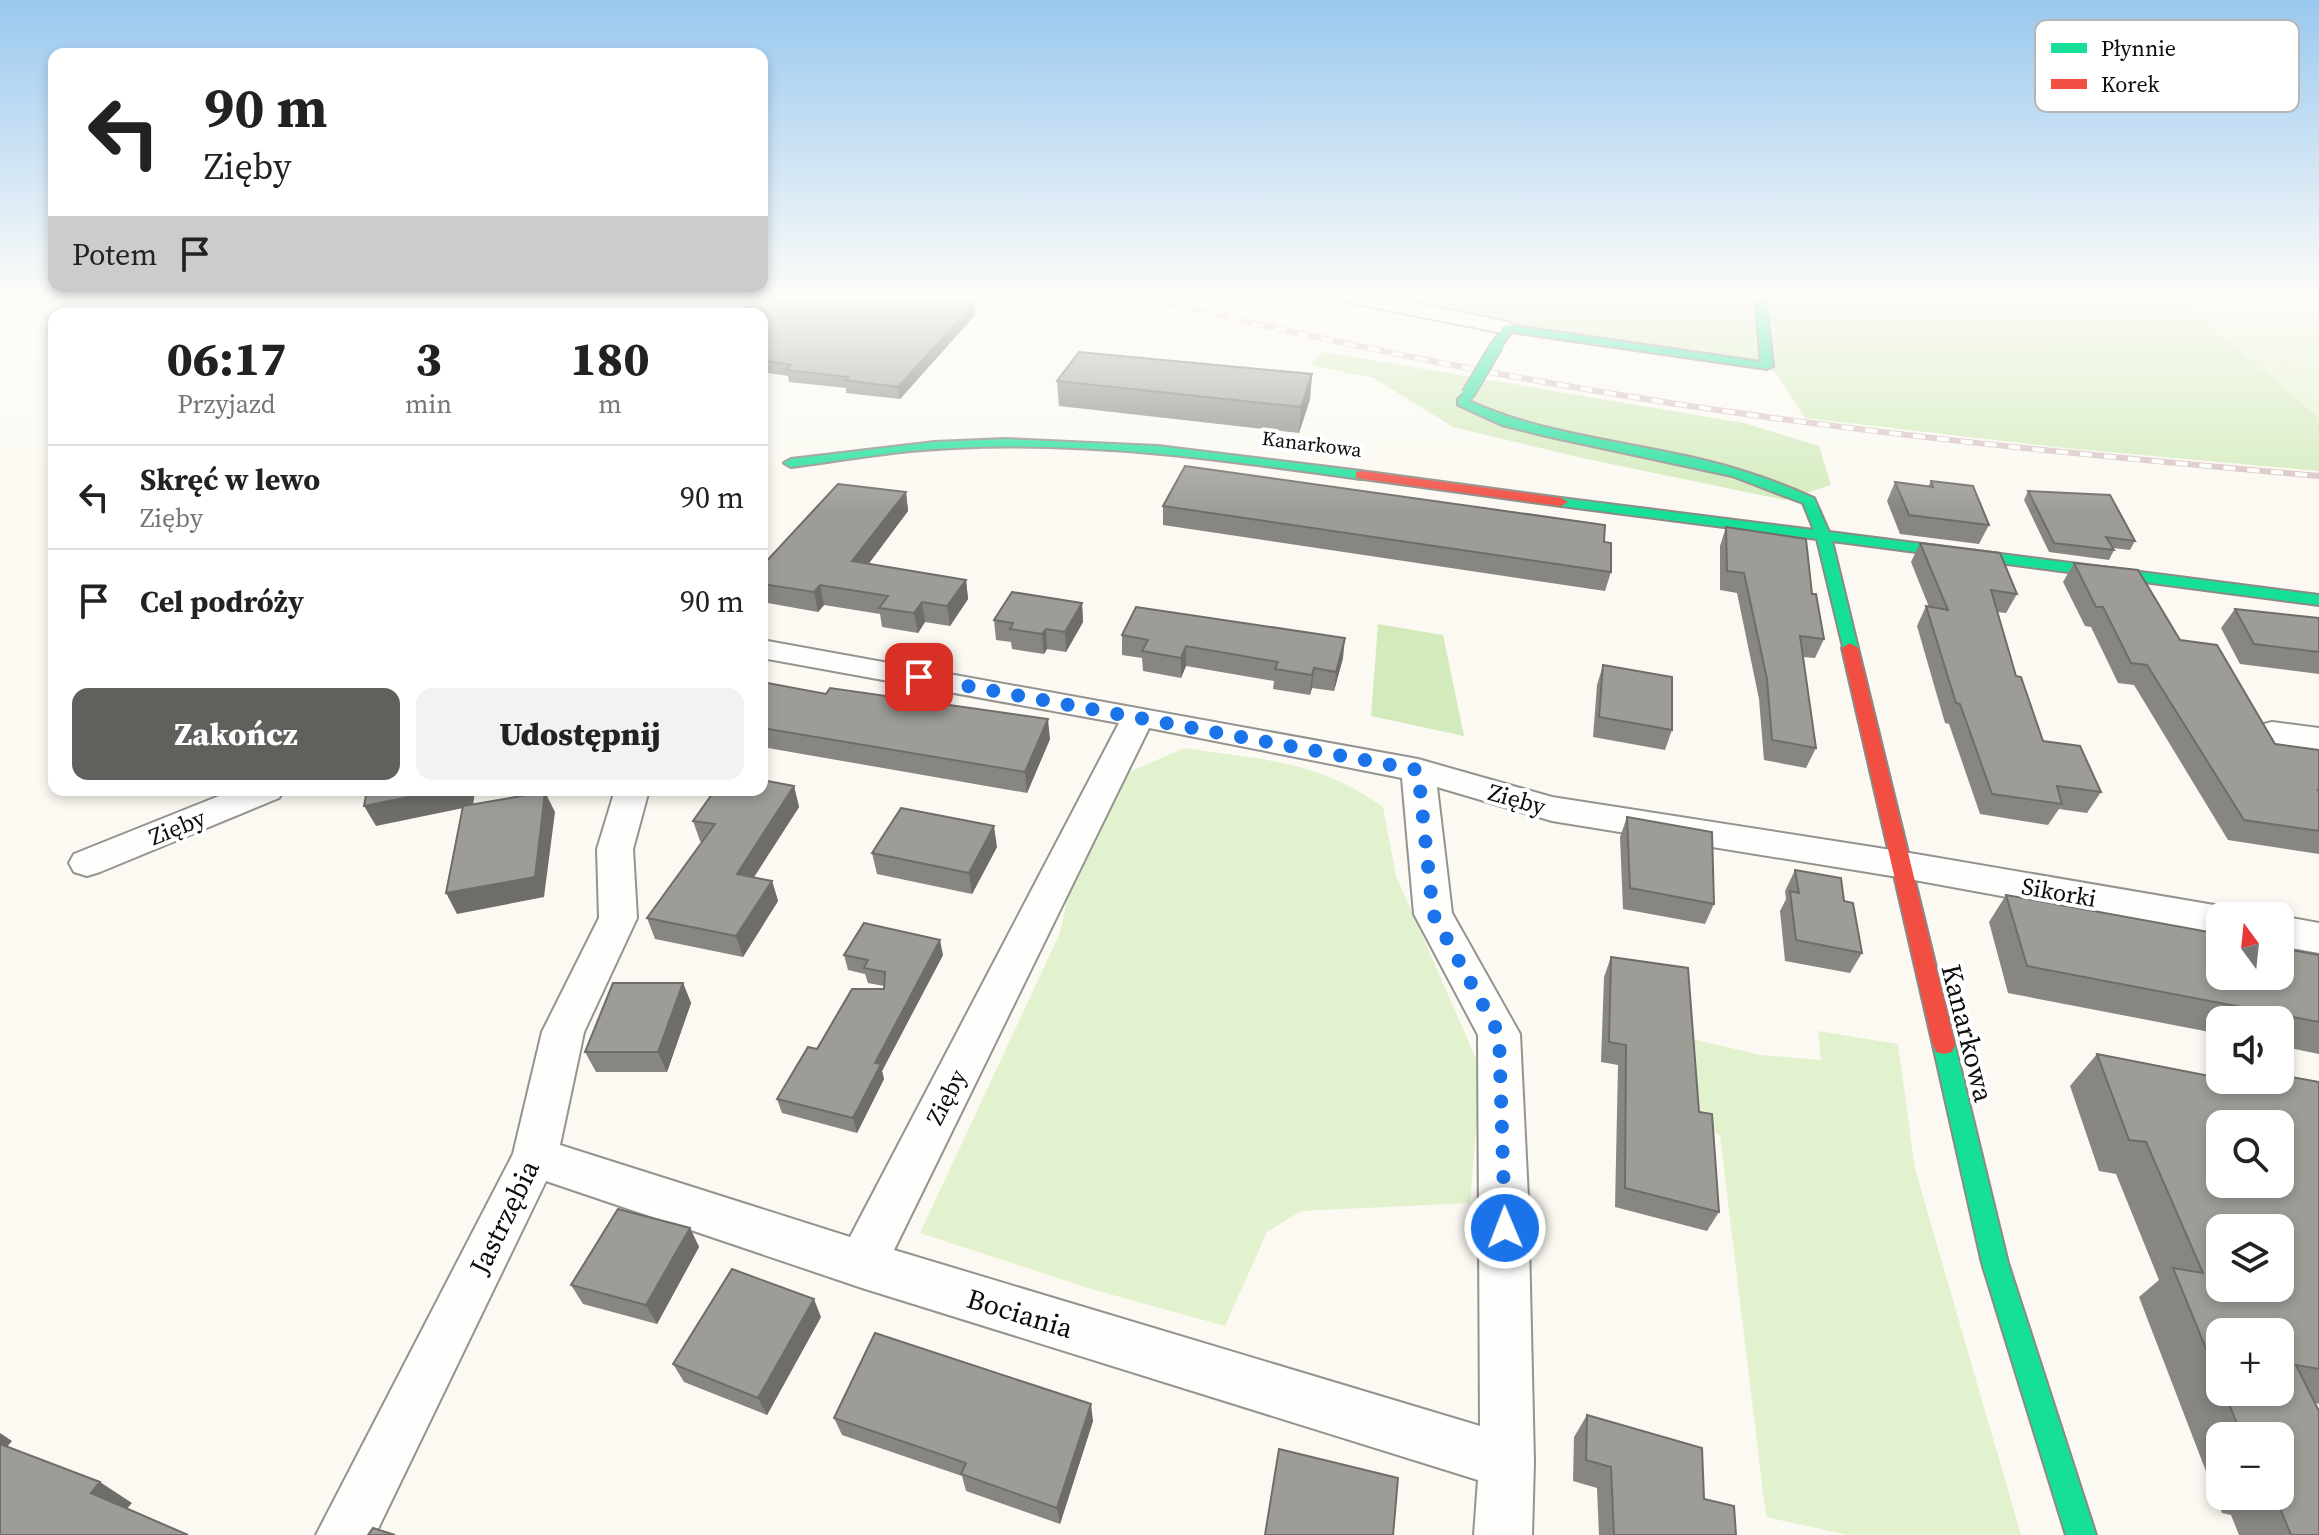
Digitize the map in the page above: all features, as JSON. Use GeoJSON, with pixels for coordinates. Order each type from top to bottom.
{"type":"FeatureCollection","features":[{"type":"Feature","properties":{"kind":"street","name":"Kanarkowa"},"geometry":{"type":"LineString","coordinates":[[1484,368],[1462,402],[1511,424],[1711,463],[1770,481],[1809,501],[1824,538],[1898,864],[1995,1263],[2081,1535]]}},
{"type":"Feature","properties":{"kind":"street","name":"Kanarkowa"},"geometry":{"type":"LineString","coordinates":[[791,463],[954,444],[1069,444],[1196,452],[1824,538],[2319,600]]}},
{"type":"Feature","properties":{"kind":"street","name":"Zięby"},"geometry":{"type":"LineString","coordinates":[[768,650],[1139,716],[1418,770],[1552,809],[1898,864]]}},
{"type":"Feature","properties":{"kind":"street","name":"Zięby"},"geometry":{"type":"LineString","coordinates":[[862,1264],[1139,716]]}},
{"type":"Feature","properties":{"kind":"street"},"geometry":{"type":"LineString","coordinates":[[2272,733],[2319,739]]}},
{"type":"Feature","properties":{"kind":"street"},"geometry":{"type":"LineString","coordinates":[[1418,770],[1433,914],[1499,1034],[1505,1198],[1507,1462],[1503,1535]]}},
{"type":"Feature","properties":{"kind":"street","name":"Zięby"},"geometry":{"type":"LineString","coordinates":[[87,863],[252,796]]}},
{"type":"Feature","properties":{"kind":"street","name":"Jastrzębia"},"geometry":{"type":"LineString","coordinates":[[345,1535],[535,1157],[563,1032],[618,918],[615,849],[630,796]]}},
{"type":"Feature","properties":{"kind":"street","name":"Sikorki"},"geometry":{"type":"LineString","coordinates":[[1898,864],[2206,919]]}},
{"type":"Feature","properties":{"kind":"street"},"geometry":{"type":"LineString","coordinates":[[2294,934],[2319,938]]}},
{"type":"Feature","properties":{"kind":"street","name":"Bociania"},"geometry":{"type":"LineString","coordinates":[[535,1157],[862,1264],[1507,1462]]}},
{"type":"Feature","properties":{"kind":"green space"},"geometry":{"type":"Polygon","coordinates":[[[1324,368],[1415,368],[1744,423],[1819,446],[1831,485],[1785,500],[1582,458],[1453,427],[1374,378],[1324,368]]]}},
{"type":"Feature","properties":{"kind":"green space"},"geometry":{"type":"Polygon","coordinates":[[[1769,368],[2260,368],[2319,418],[2319,471],[2064,448],[1805,418],[1778,376],[1769,368]]]}},
{"type":"Feature","properties":{"kind":"green space"},"geometry":{"type":"Polygon","coordinates":[[[2260,368],[2319,368],[2319,418],[2260,368]]]}},
{"type":"Feature","properties":{"kind":"green space"},"geometry":{"type":"Polygon","coordinates":[[[1378,624],[1443,635],[1464,736],[1371,716],[1378,624]]]}},
{"type":"Feature","properties":{"kind":"green space"},"geometry":{"type":"Polygon","coordinates":[[[1185,748],[1288,764],[1312,771],[1359,791],[1383,807],[1396,876],[1481,1070],[1470,1203],[1301,1211],[1267,1232],[1225,1326],[1091,1289],[920,1233],[1060,933],[1072,875],[1124,774],[1185,748]]]}},
{"type":"Feature","properties":{"kind":"green space"},"geometry":{"type":"Polygon","coordinates":[[[1818,1031],[1898,1044],[1915,1169],[2021,1535],[1848,1535],[1766,1517],[1720,1136],[1698,1118],[1692,1039],[1761,1055],[1821,1060],[1818,1031]]]}},
{"type":"Feature","properties":{"kind":"building"},"geometry":{"type":"Polygon","coordinates":[[[788,368],[916,368],[898,387],[786,370],[788,368]]]}},
{"type":"Feature","properties":{"kind":"building"},"geometry":{"type":"Polygon","coordinates":[[[1067,368],[1245,368],[1312,374],[1301,407],[1057,381],[1067,368]]]}},
{"type":"Feature","properties":{"kind":"building"},"geometry":{"type":"Polygon","coordinates":[[[1185,466],[1605,525],[1604,542],[1611,543],[1611,572],[1163,506],[1185,466]]]}},
{"type":"Feature","properties":{"kind":"building"},"geometry":{"type":"Polygon","coordinates":[[[1931,481],[1973,486],[1989,525],[1909,515],[1895,482],[1933,487],[1931,481]]]}},
{"type":"Feature","properties":{"kind":"building"},"geometry":{"type":"Polygon","coordinates":[[[838,484],[906,492],[852,561],[966,580],[947,606],[922,602],[914,613],[879,608],[888,596],[820,585],[814,592],[768,585],[768,560],[838,484]]]}},
{"type":"Feature","properties":{"kind":"building"},"geometry":{"type":"Polygon","coordinates":[[[2028,491],[2110,495],[2135,541],[2106,537],[2114,550],[2054,543],[2028,491]]]}},
{"type":"Feature","properties":{"kind":"building"},"geometry":{"type":"Polygon","coordinates":[[[1726,527],[1806,539],[1812,594],[1816,594],[1824,639],[1800,636],[1816,748],[1772,740],[1767,679],[1744,573],[1727,571],[1726,527]]]}},
{"type":"Feature","properties":{"kind":"building"},"geometry":{"type":"Polygon","coordinates":[[[1920,543],[2000,553],[2017,594],[1991,590],[2016,676],[2021,677],[2043,741],[2080,746],[2101,792],[2057,786],[2062,804],[1992,794],[1960,704],[1956,703],[1926,606],[1948,610],[1920,543]]]}},
{"type":"Feature","properties":{"kind":"building"},"geometry":{"type":"Polygon","coordinates":[[[2074,563],[2138,570],[2180,640],[2217,645],[2275,744],[2319,750],[2319,831],[2244,820],[2147,665],[2131,663],[2103,607],[2096,607],[2074,563]]]}},
{"type":"Feature","properties":{"kind":"building"},"geometry":{"type":"Polygon","coordinates":[[[1012,592],[1082,603],[1065,632],[1046,629],[1042,634],[1010,629],[1013,623],[994,620],[1012,592]]]}},
{"type":"Feature","properties":{"kind":"building"},"geometry":{"type":"Polygon","coordinates":[[[1136,607],[1345,638],[1336,672],[1314,668],[1312,675],[1275,669],[1278,662],[1186,646],[1181,658],[1142,651],[1148,640],[1122,635],[1136,607]]]}},
{"type":"Feature","properties":{"kind":"building"},"geometry":{"type":"Polygon","coordinates":[[[2235,609],[2319,618],[2319,652],[2254,644],[2235,609]]]}},
{"type":"Feature","properties":{"kind":"building"},"geometry":{"type":"Polygon","coordinates":[[[1603,665],[1672,677],[1672,730],[1599,717],[1603,665]]]}},
{"type":"Feature","properties":{"kind":"building"},"geometry":{"type":"Polygon","coordinates":[[[768,683],[826,694],[830,688],[1048,719],[1025,772],[768,729],[768,683]]]}},
{"type":"Feature","properties":{"kind":"building"},"geometry":{"type":"Polygon","coordinates":[[[768,781],[794,786],[737,874],[772,881],[736,936],[647,918],[715,824],[693,821],[711,796],[768,796],[768,781]]]}},
{"type":"Feature","properties":{"kind":"building"},"geometry":{"type":"Polygon","coordinates":[[[366,796],[413,796],[364,806],[366,796]]]}},
{"type":"Feature","properties":{"kind":"building"},"geometry":{"type":"Polygon","coordinates":[[[522,796],[545,796],[535,877],[446,893],[463,806],[522,796]]]}},
{"type":"Feature","properties":{"kind":"building"},"geometry":{"type":"Polygon","coordinates":[[[901,808],[994,826],[969,873],[872,853],[901,808]]]}},
{"type":"Feature","properties":{"kind":"building"},"geometry":{"type":"Polygon","coordinates":[[[1627,817],[1712,832],[1714,904],[1630,888],[1627,817]]]}},
{"type":"Feature","properties":{"kind":"building"},"geometry":{"type":"Polygon","coordinates":[[[1795,870],[1841,878],[1844,901],[1853,903],[1862,953],[1796,940],[1790,891],[1799,893],[1795,870]]]}},
{"type":"Feature","properties":{"kind":"building"},"geometry":{"type":"Polygon","coordinates":[[[2006,895],[2206,931],[2206,990],[2294,990],[2294,951],[2319,955],[2319,1022],[2294,1017],[2294,1006],[2236,1006],[2027,966],[2006,895]]]}},
{"type":"Feature","properties":{"kind":"building"},"geometry":{"type":"Polygon","coordinates":[[[864,923],[940,940],[875,1063],[881,1064],[853,1118],[777,1099],[808,1047],[817,1049],[852,989],[884,989],[885,972],[864,968],[868,960],[844,955],[864,923]]]}},
{"type":"Feature","properties":{"kind":"building"},"geometry":{"type":"Polygon","coordinates":[[[1611,957],[1688,968],[1699,1112],[1712,1114],[1719,1212],[1625,1188],[1626,1045],[1609,1042],[1611,957]]]}},
{"type":"Feature","properties":{"kind":"building"},"geometry":{"type":"Polygon","coordinates":[[[613,983],[683,983],[658,1052],[585,1052],[613,983]]]}},
{"type":"Feature","properties":{"kind":"building"},"geometry":{"type":"Polygon","coordinates":[[[2097,1054],[2206,1075],[2206,1094],[2294,1094],[2294,1078],[2319,1082],[2319,1369],[2296,1365],[2319,1411],[2319,1535],[2291,1535],[2281,1510],[2294,1510],[2294,1422],[2236,1422],[2230,1406],[2294,1406],[2294,1318],[2206,1318],[2206,1349],[2173,1268],[2203,1273],[2146,1142],[2129,1140],[2097,1054]]]}},
{"type":"Feature","properties":{"kind":"building"},"geometry":{"type":"Polygon","coordinates":[[[618,1209],[690,1228],[646,1305],[571,1285],[618,1209]]]}},
{"type":"Feature","properties":{"kind":"building"},"geometry":{"type":"Polygon","coordinates":[[[732,1269],[814,1299],[758,1398],[673,1364],[732,1269]]]}},
{"type":"Feature","properties":{"kind":"building"},"geometry":{"type":"Polygon","coordinates":[[[875,1333],[1091,1404],[1057,1508],[961,1474],[966,1463],[834,1418],[875,1333]]]}},
{"type":"Feature","properties":{"kind":"building"},"geometry":{"type":"Polygon","coordinates":[[[1587,1415],[1702,1448],[1704,1499],[1734,1506],[1736,1535],[1614,1535],[1611,1467],[1586,1460],[1587,1415]]]}},
{"type":"Feature","properties":{"kind":"building"},"geometry":{"type":"Polygon","coordinates":[[[0,1444],[100,1482],[91,1493],[188,1535],[0,1535],[0,1444]]]}},
{"type":"Feature","properties":{"kind":"building"},"geometry":{"type":"Polygon","coordinates":[[[1279,1449],[1398,1478],[1393,1535],[1265,1535],[1279,1449]]]}},
{"type":"Feature","properties":{"kind":"building"},"geometry":{"type":"Polygon","coordinates":[[[373,1528],[395,1535],[368,1535],[373,1528]]]}},
{"type":"Feature","properties":{"kind":"railway"},"geometry":{"type":"LineString","coordinates":[[1469,368],[1759,416],[1945,439],[2319,476]]}},
{"type":"Feature","properties":{"kind":"traffic: fast"},"geometry":{"type":"LineString","coordinates":[[1468,394],[1484,368]]}},
{"type":"Feature","properties":{"kind":"traffic: fast"},"geometry":{"type":"LineString","coordinates":[[1468,394],[1462,402],[1506,422],[1550,434],[1700,463],[1773,485],[1809,501],[1824,538],[1850,648]]}},
{"type":"Feature","properties":{"kind":"traffic: fast"},"geometry":{"type":"LineString","coordinates":[[791,463],[934,445],[1056,443],[1209,455],[1361,475]]}},
{"type":"Feature","properties":{"kind":"traffic: fast"},"geometry":{"type":"LineString","coordinates":[[1561,502],[2319,600]]}},
{"type":"Feature","properties":{"kind":"traffic: fast"},"geometry":{"type":"LineString","coordinates":[[1944,1045],[1995,1263],[2081,1535]]}},
{"type":"Feature","properties":{"kind":"traffic: jam"},"geometry":{"type":"LineString","coordinates":[[1361,475],[1561,502]]}},
{"type":"Feature","properties":{"kind":"traffic: jam"},"geometry":{"type":"LineString","coordinates":[[1850,648],[1944,1045]]}},
{"type":"Feature","properties":{"kind":"route"},"geometry":{"type":"LineString","coordinates":[[919,677],[1418,770],[1433,914],[1499,1034],[1505,1228]]}}]}
